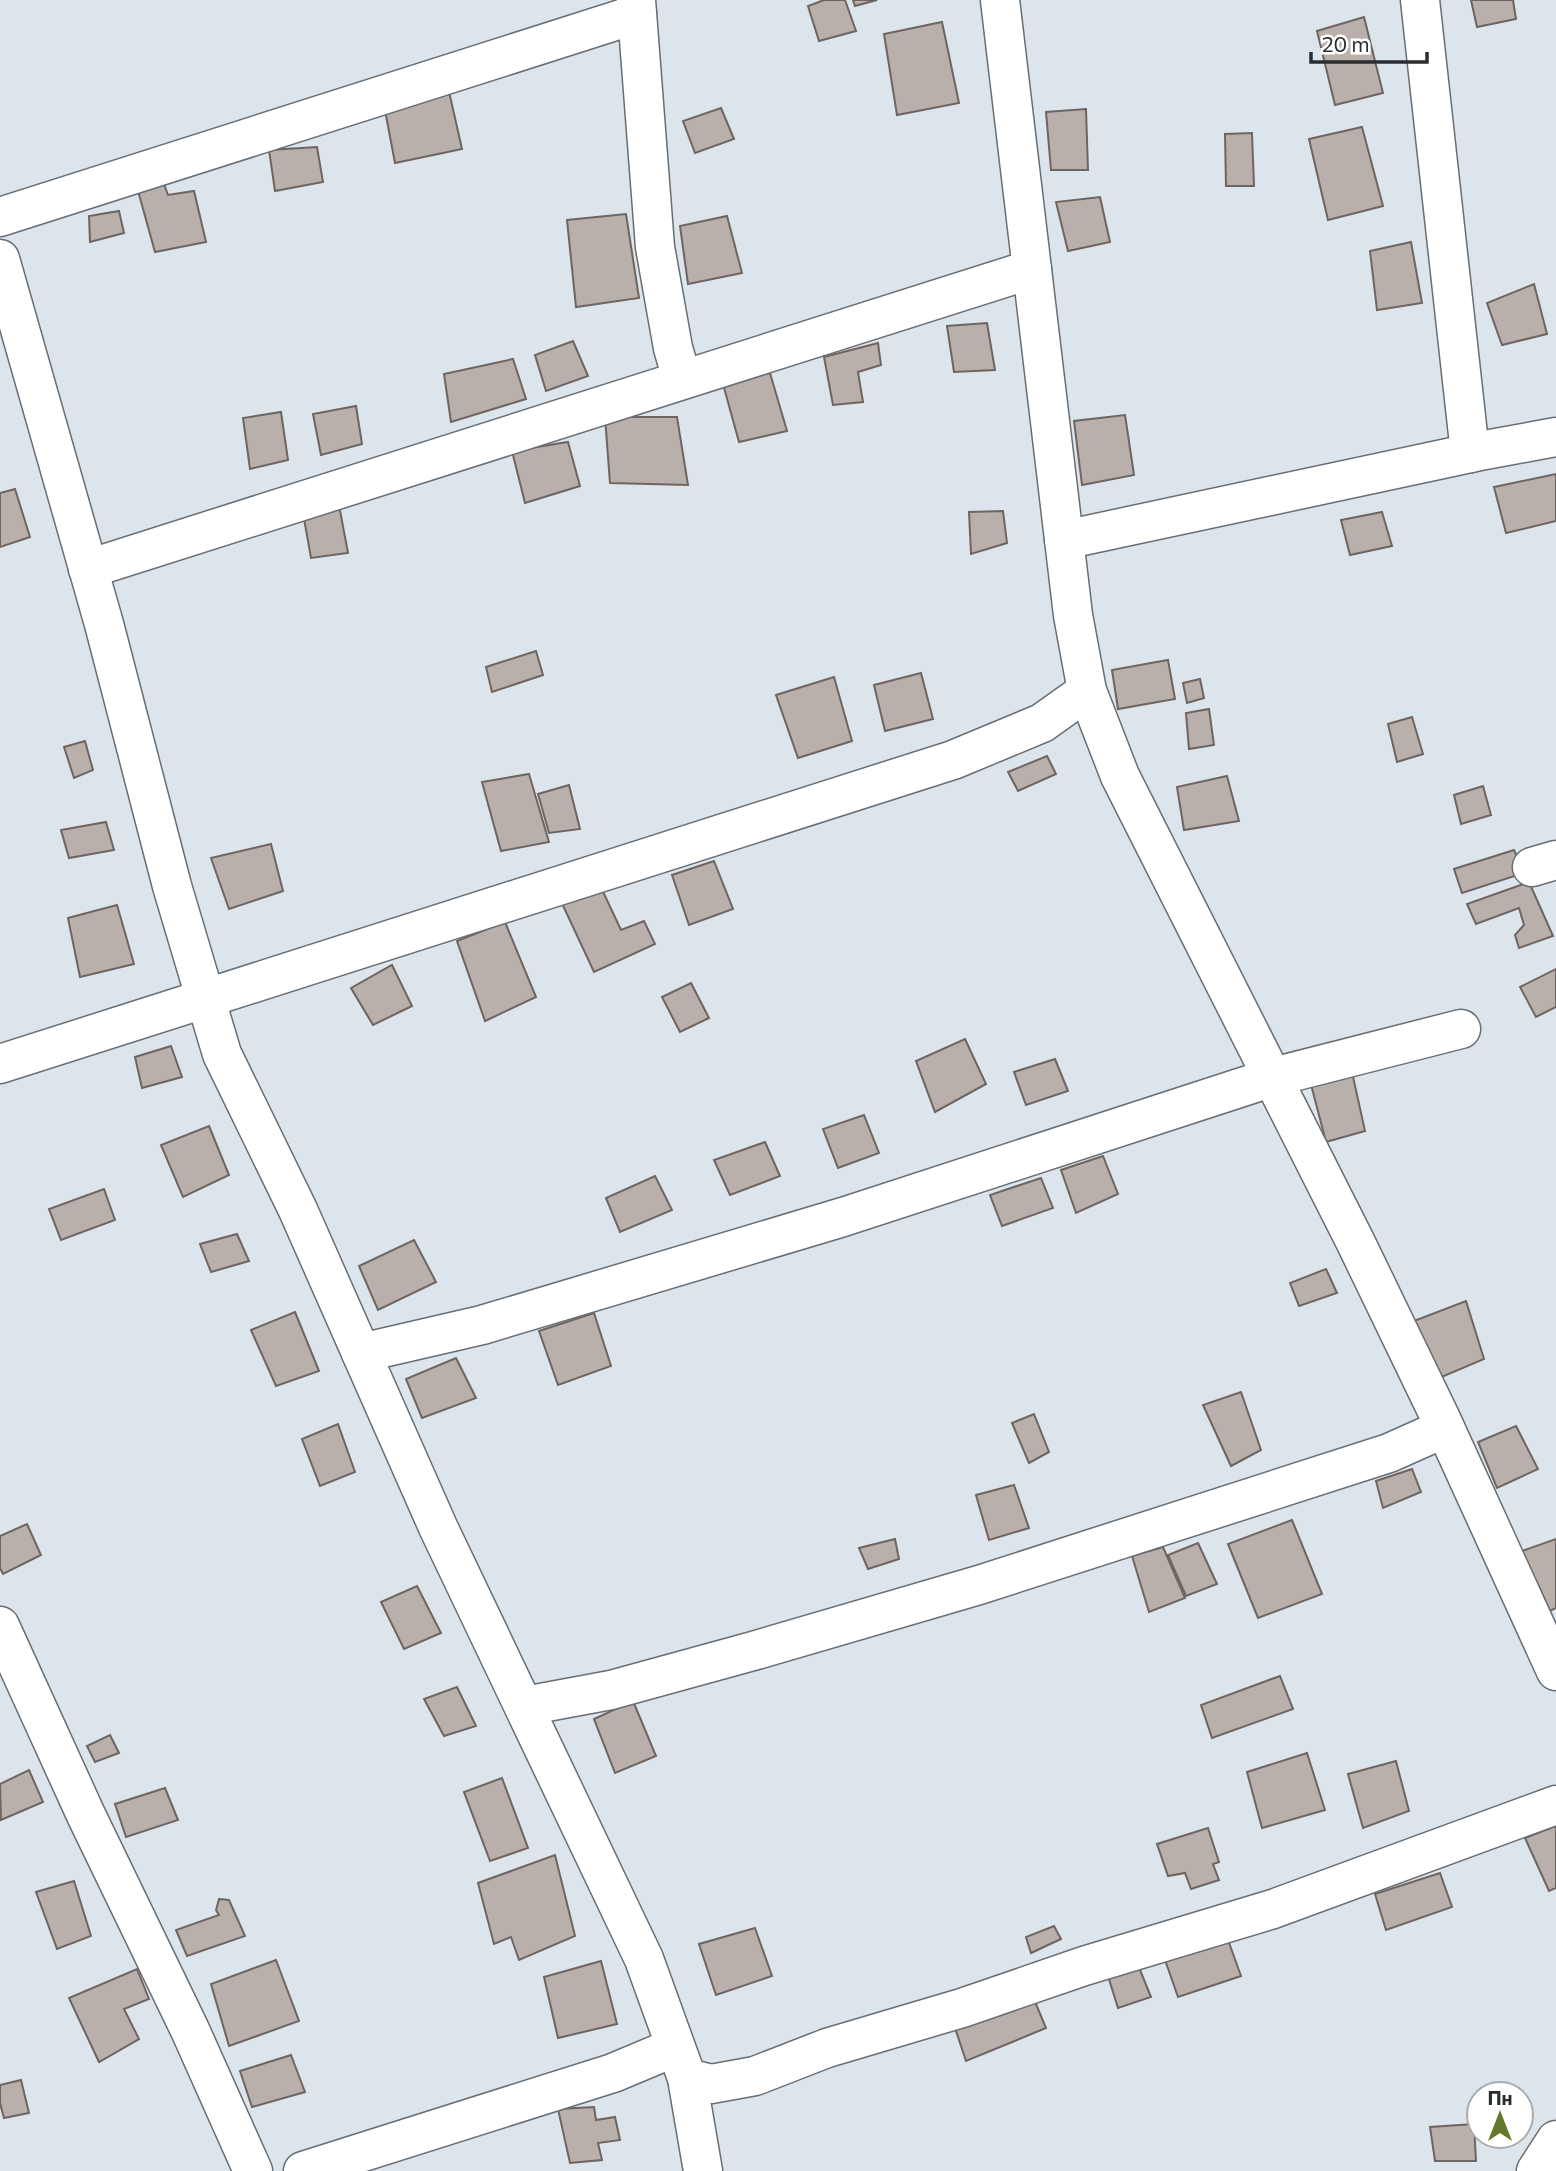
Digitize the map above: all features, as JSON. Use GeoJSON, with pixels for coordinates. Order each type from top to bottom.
{"type":"FeatureCollection","features":[{"type":"Feature","properties":{"kind":"street"},"geometry":{"type":"LineString","coordinates":[[1000,0],[1073,615],[1087,691],[1121,776],[1273,1077],[1445,1428],[1556,1671]]}},
{"type":"Feature","properties":{"kind":"street"},"geometry":{"type":"LineString","coordinates":[[1420,0],[1470,453]]}},
{"type":"Feature","properties":{"kind":"street"},"geometry":{"type":"LineString","coordinates":[[0,217],[636,7],[655,247],[673,348],[682,379]]}},
{"type":"Feature","properties":{"kind":"street"},"geometry":{"type":"LineString","coordinates":[[0,259],[222,1054],[298,1210],[438,1527],[644,1959],[681,2063],[702,2171]]}},
{"type":"Feature","properties":{"kind":"street"},"geometry":{"type":"LineString","coordinates":[[88,569],[1032,269]]}},
{"type":"Feature","properties":{"kind":"street"},"geometry":{"type":"LineString","coordinates":[[1064,540],[1556,437]]}},
{"type":"Feature","properties":{"kind":"street"},"geometry":{"type":"LineString","coordinates":[[0,1064],[953,760],[1042,723],[1087,691]]}},
{"type":"Feature","properties":{"kind":"street"},"geometry":{"type":"LineString","coordinates":[[361,1353],[482,1325],[842,1217],[1273,1077],[1461,1029]]}},
{"type":"Feature","properties":{"kind":"street"},"geometry":{"type":"LineString","coordinates":[[525,1706],[611,1690],[979,1585],[1389,1453],[1445,1428]]}},
{"type":"Feature","properties":{"kind":"street"},"geometry":{"type":"LineString","coordinates":[[0,1626],[86,1815],[190,2030],[253,2171]]}},
{"type":"Feature","properties":{"kind":"street"},"geometry":{"type":"LineString","coordinates":[[303,2171],[613,2073],[681,2063],[711,2084],[755,2077],[827,2048],[1272,1909],[1556,1805]]}},
{"type":"Feature","properties":{"kind":"street"},"geometry":{"type":"LineString","coordinates":[[1536,2171],[1556,2140]]}},
{"type":"Feature","properties":{"kind":"building"},"geometry":{"type":"Polygon","coordinates":[[[824,0],[845,0],[856,31],[819,41],[808,6],[824,0]]]}},
{"type":"Feature","properties":{"kind":"building"},"geometry":{"type":"Polygon","coordinates":[[[853,0],[877,0],[855,6],[853,0]]]}},
{"type":"Feature","properties":{"kind":"building"},"geometry":{"type":"Polygon","coordinates":[[[1471,0],[1513,0],[1516,19],[1477,27],[1471,0]]]}},
{"type":"Feature","properties":{"kind":"building"},"geometry":{"type":"Polygon","coordinates":[[[1364,17],[1383,93],[1335,105],[1317,31],[1364,17]]]}},
{"type":"Feature","properties":{"kind":"building"},"geometry":{"type":"Polygon","coordinates":[[[942,22],[959,103],[897,115],[884,34],[942,22]]]}},
{"type":"Feature","properties":{"kind":"building"},"geometry":{"type":"Polygon","coordinates":[[[448,87],[462,149],[395,163],[384,105],[448,87]]]}},
{"type":"Feature","properties":{"kind":"building"},"geometry":{"type":"Polygon","coordinates":[[[721,108],[734,139],[695,153],[683,121],[721,108]]]}},
{"type":"Feature","properties":{"kind":"building"},"geometry":{"type":"Polygon","coordinates":[[[1086,109],[1088,170],[1051,170],[1046,112],[1086,109]]]}},
{"type":"Feature","properties":{"kind":"building"},"geometry":{"type":"Polygon","coordinates":[[[1362,127],[1383,206],[1328,220],[1309,139],[1362,127]]]}},
{"type":"Feature","properties":{"kind":"building"},"geometry":{"type":"Polygon","coordinates":[[[1252,133],[1254,186],[1226,186],[1225,134],[1252,133]]]}},
{"type":"Feature","properties":{"kind":"building"},"geometry":{"type":"Polygon","coordinates":[[[317,147],[323,182],[275,191],[269,150],[317,147]]]}},
{"type":"Feature","properties":{"kind":"building"},"geometry":{"type":"Polygon","coordinates":[[[160,173],[168,195],[194,191],[206,242],[155,252],[135,180],[160,173]]]}},
{"type":"Feature","properties":{"kind":"building"},"geometry":{"type":"Polygon","coordinates":[[[1100,197],[1110,242],[1068,251],[1056,202],[1100,197]]]}},
{"type":"Feature","properties":{"kind":"building"},"geometry":{"type":"Polygon","coordinates":[[[119,211],[124,233],[90,242],[89,216],[119,211]]]}},
{"type":"Feature","properties":{"kind":"building"},"geometry":{"type":"Polygon","coordinates":[[[626,214],[639,298],[576,307],[567,220],[626,214]]]}},
{"type":"Feature","properties":{"kind":"building"},"geometry":{"type":"Polygon","coordinates":[[[727,216],[742,273],[688,284],[680,226],[727,216]]]}},
{"type":"Feature","properties":{"kind":"building"},"geometry":{"type":"Polygon","coordinates":[[[1411,242],[1422,303],[1377,310],[1370,251],[1411,242]]]}},
{"type":"Feature","properties":{"kind":"building"},"geometry":{"type":"Polygon","coordinates":[[[1534,284],[1547,334],[1502,345],[1487,303],[1534,284]]]}},
{"type":"Feature","properties":{"kind":"building"},"geometry":{"type":"Polygon","coordinates":[[[987,323],[995,370],[954,372],[947,326],[987,323]]]}},
{"type":"Feature","properties":{"kind":"building"},"geometry":{"type":"Polygon","coordinates":[[[573,341],[588,376],[546,391],[535,355],[573,341]]]}},
{"type":"Feature","properties":{"kind":"building"},"geometry":{"type":"Polygon","coordinates":[[[878,343],[881,365],[858,372],[863,402],[833,405],[824,357],[878,343]]]}},
{"type":"Feature","properties":{"kind":"building"},"geometry":{"type":"Polygon","coordinates":[[[513,359],[526,399],[451,422],[444,374],[513,359]]]}},
{"type":"Feature","properties":{"kind":"building"},"geometry":{"type":"Polygon","coordinates":[[[770,373],[787,431],[739,442],[723,384],[770,373]]]}},
{"type":"Feature","properties":{"kind":"building"},"geometry":{"type":"Polygon","coordinates":[[[356,406],[362,444],[321,455],[313,414],[356,406]]]}},
{"type":"Feature","properties":{"kind":"building"},"geometry":{"type":"Polygon","coordinates":[[[281,412],[288,460],[250,469],[243,418],[281,412]]]}},
{"type":"Feature","properties":{"kind":"building"},"geometry":{"type":"Polygon","coordinates":[[[1125,415],[1134,475],[1082,485],[1074,421],[1125,415]]]}},
{"type":"Feature","properties":{"kind":"building"},"geometry":{"type":"Polygon","coordinates":[[[605,417],[677,417],[688,485],[610,483],[605,417]]]}},
{"type":"Feature","properties":{"kind":"building"},"geometry":{"type":"Polygon","coordinates":[[[568,442],[580,486],[525,503],[512,451],[568,442]]]}},
{"type":"Feature","properties":{"kind":"building"},"geometry":{"type":"Polygon","coordinates":[[[1556,474],[1556,521],[1506,533],[1494,487],[1556,474]]]}},
{"type":"Feature","properties":{"kind":"building"},"geometry":{"type":"Polygon","coordinates":[[[15,489],[30,537],[0,547],[0,493],[15,489]]]}},
{"type":"Feature","properties":{"kind":"building"},"geometry":{"type":"Polygon","coordinates":[[[339,505],[348,553],[311,558],[303,513],[339,505]]]}},
{"type":"Feature","properties":{"kind":"building"},"geometry":{"type":"Polygon","coordinates":[[[1003,511],[1007,543],[971,554],[969,512],[1003,511]]]}},
{"type":"Feature","properties":{"kind":"building"},"geometry":{"type":"Polygon","coordinates":[[[1382,512],[1392,546],[1350,555],[1341,520],[1382,512]]]}},
{"type":"Feature","properties":{"kind":"building"},"geometry":{"type":"Polygon","coordinates":[[[536,651],[543,675],[492,692],[486,667],[536,651]]]}},
{"type":"Feature","properties":{"kind":"building"},"geometry":{"type":"Polygon","coordinates":[[[1168,660],[1175,699],[1118,709],[1112,670],[1168,660]]]}},
{"type":"Feature","properties":{"kind":"building"},"geometry":{"type":"Polygon","coordinates":[[[921,673],[933,719],[885,731],[874,685],[921,673]]]}},
{"type":"Feature","properties":{"kind":"building"},"geometry":{"type":"Polygon","coordinates":[[[834,677],[852,741],[798,758],[776,695],[834,677]]]}},
{"type":"Feature","properties":{"kind":"building"},"geometry":{"type":"Polygon","coordinates":[[[1200,679],[1204,698],[1187,703],[1183,683],[1200,679]]]}},
{"type":"Feature","properties":{"kind":"building"},"geometry":{"type":"Polygon","coordinates":[[[1209,709],[1214,745],[1189,749],[1186,713],[1209,709]]]}},
{"type":"Feature","properties":{"kind":"building"},"geometry":{"type":"Polygon","coordinates":[[[1412,717],[1423,754],[1397,762],[1388,724],[1412,717]]]}},
{"type":"Feature","properties":{"kind":"building"},"geometry":{"type":"Polygon","coordinates":[[[85,741],[93,770],[74,778],[64,747],[85,741]]]}},
{"type":"Feature","properties":{"kind":"building"},"geometry":{"type":"Polygon","coordinates":[[[1047,756],[1056,774],[1018,791],[1008,772],[1047,756]]]}},
{"type":"Feature","properties":{"kind":"building"},"geometry":{"type":"Polygon","coordinates":[[[529,774],[549,842],[501,851],[482,782],[529,774]]]}},
{"type":"Feature","properties":{"kind":"building"},"geometry":{"type":"Polygon","coordinates":[[[1227,776],[1239,821],[1184,830],[1177,787],[1227,776]]]}},
{"type":"Feature","properties":{"kind":"building"},"geometry":{"type":"Polygon","coordinates":[[[569,785],[580,829],[549,833],[538,794],[569,785]]]}},
{"type":"Feature","properties":{"kind":"building"},"geometry":{"type":"Polygon","coordinates":[[[1483,786],[1491,815],[1461,824],[1454,795],[1483,786]]]}},
{"type":"Feature","properties":{"kind":"building"},"geometry":{"type":"Polygon","coordinates":[[[106,822],[114,850],[69,858],[61,830],[106,822]]]}},
{"type":"Feature","properties":{"kind":"building"},"geometry":{"type":"Polygon","coordinates":[[[271,844],[283,891],[229,909],[211,858],[271,844]]]}},
{"type":"Feature","properties":{"kind":"building"},"geometry":{"type":"Polygon","coordinates":[[[1514,850],[1524,873],[1462,893],[1454,869],[1514,850]]]}},
{"type":"Feature","properties":{"kind":"building"},"geometry":{"type":"Polygon","coordinates":[[[714,861],[733,909],[689,925],[672,875],[714,861]]]}},
{"type":"Feature","properties":{"kind":"building"},"geometry":{"type":"Polygon","coordinates":[[[598,881],[621,930],[644,921],[655,944],[594,972],[559,897],[598,881]]]}},
{"type":"Feature","properties":{"kind":"building"},"geometry":{"type":"Polygon","coordinates":[[[1529,882],[1553,936],[1519,948],[1515,935],[1524,925],[1519,908],[1476,924],[1467,904],[1529,882]]]}},
{"type":"Feature","properties":{"kind":"building"},"geometry":{"type":"Polygon","coordinates":[[[117,905],[134,964],[80,977],[68,918],[117,905]]]}},
{"type":"Feature","properties":{"kind":"building"},"geometry":{"type":"Polygon","coordinates":[[[505,922],[536,997],[485,1021],[457,941],[505,922]]]}},
{"type":"Feature","properties":{"kind":"building"},"geometry":{"type":"Polygon","coordinates":[[[392,965],[412,1006],[373,1025],[351,988],[392,965]]]}},
{"type":"Feature","properties":{"kind":"building"},"geometry":{"type":"Polygon","coordinates":[[[1556,969],[1556,1007],[1536,1017],[1520,987],[1556,969]]]}},
{"type":"Feature","properties":{"kind":"building"},"geometry":{"type":"Polygon","coordinates":[[[691,983],[709,1018],[680,1032],[662,997],[691,983]]]}},
{"type":"Feature","properties":{"kind":"building"},"geometry":{"type":"Polygon","coordinates":[[[965,1039],[986,1084],[935,1112],[916,1061],[965,1039]]]}},
{"type":"Feature","properties":{"kind":"building"},"geometry":{"type":"Polygon","coordinates":[[[171,1046],[182,1077],[142,1088],[135,1057],[171,1046]]]}},
{"type":"Feature","properties":{"kind":"building"},"geometry":{"type":"Polygon","coordinates":[[[1055,1059],[1068,1091],[1026,1105],[1014,1072],[1055,1059]]]}},
{"type":"Feature","properties":{"kind":"building"},"geometry":{"type":"Polygon","coordinates":[[[1350,1063],[1365,1131],[1326,1142],[1308,1073],[1350,1063]]]}},
{"type":"Feature","properties":{"kind":"building"},"geometry":{"type":"Polygon","coordinates":[[[864,1115],[879,1153],[838,1168],[823,1129],[864,1115]]]}},
{"type":"Feature","properties":{"kind":"building"},"geometry":{"type":"Polygon","coordinates":[[[209,1126],[229,1175],[183,1197],[161,1145],[209,1126]]]}},
{"type":"Feature","properties":{"kind":"building"},"geometry":{"type":"Polygon","coordinates":[[[765,1142],[780,1176],[730,1195],[714,1160],[765,1142]]]}},
{"type":"Feature","properties":{"kind":"building"},"geometry":{"type":"Polygon","coordinates":[[[1103,1156],[1118,1194],[1076,1213],[1061,1170],[1103,1156]]]}},
{"type":"Feature","properties":{"kind":"building"},"geometry":{"type":"Polygon","coordinates":[[[655,1176],[672,1210],[620,1232],[606,1198],[655,1176]]]}},
{"type":"Feature","properties":{"kind":"building"},"geometry":{"type":"Polygon","coordinates":[[[1041,1178],[1053,1208],[1002,1226],[990,1195],[1041,1178]]]}},
{"type":"Feature","properties":{"kind":"building"},"geometry":{"type":"Polygon","coordinates":[[[104,1189],[115,1220],[61,1240],[49,1209],[104,1189]]]}},
{"type":"Feature","properties":{"kind":"building"},"geometry":{"type":"Polygon","coordinates":[[[237,1234],[249,1261],[211,1272],[200,1244],[237,1234]]]}},
{"type":"Feature","properties":{"kind":"building"},"geometry":{"type":"Polygon","coordinates":[[[414,1240],[436,1282],[378,1310],[359,1266],[414,1240]]]}},
{"type":"Feature","properties":{"kind":"building"},"geometry":{"type":"Polygon","coordinates":[[[1326,1269],[1337,1293],[1299,1306],[1290,1283],[1326,1269]]]}},
{"type":"Feature","properties":{"kind":"building"},"geometry":{"type":"Polygon","coordinates":[[[1466,1301],[1484,1359],[1430,1382],[1411,1322],[1466,1301]]]}},
{"type":"Feature","properties":{"kind":"building"},"geometry":{"type":"Polygon","coordinates":[[[295,1312],[319,1371],[276,1386],[251,1330],[295,1312]]]}},
{"type":"Feature","properties":{"kind":"building"},"geometry":{"type":"Polygon","coordinates":[[[594,1313],[611,1366],[558,1385],[539,1331],[594,1313]]]}},
{"type":"Feature","properties":{"kind":"building"},"geometry":{"type":"Polygon","coordinates":[[[456,1358],[476,1398],[422,1418],[406,1379],[456,1358]]]}},
{"type":"Feature","properties":{"kind":"building"},"geometry":{"type":"Polygon","coordinates":[[[1241,1392],[1261,1450],[1231,1466],[1203,1405],[1241,1392]]]}},
{"type":"Feature","properties":{"kind":"building"},"geometry":{"type":"Polygon","coordinates":[[[1034,1414],[1049,1452],[1029,1463],[1012,1423],[1034,1414]]]}},
{"type":"Feature","properties":{"kind":"building"},"geometry":{"type":"Polygon","coordinates":[[[338,1424],[355,1472],[320,1486],[302,1439],[338,1424]]]}},
{"type":"Feature","properties":{"kind":"building"},"geometry":{"type":"Polygon","coordinates":[[[1516,1426],[1538,1469],[1497,1488],[1478,1442],[1516,1426]]]}},
{"type":"Feature","properties":{"kind":"building"},"geometry":{"type":"Polygon","coordinates":[[[1412,1469],[1421,1492],[1383,1508],[1376,1481],[1412,1469]]]}},
{"type":"Feature","properties":{"kind":"building"},"geometry":{"type":"Polygon","coordinates":[[[1014,1485],[1029,1528],[989,1540],[976,1495],[1014,1485]]]}},
{"type":"Feature","properties":{"kind":"building"},"geometry":{"type":"Polygon","coordinates":[[[1292,1520],[1322,1594],[1258,1618],[1228,1544],[1292,1520]]]}},
{"type":"Feature","properties":{"kind":"building"},"geometry":{"type":"Polygon","coordinates":[[[27,1524],[41,1555],[3,1574],[0,1568],[0,1536],[27,1524]]]}},
{"type":"Feature","properties":{"kind":"building"},"geometry":{"type":"Polygon","coordinates":[[[895,1539],[899,1559],[868,1569],[859,1548],[895,1539]]]}},
{"type":"Feature","properties":{"kind":"building"},"geometry":{"type":"Polygon","coordinates":[[[1556,1539],[1556,1608],[1550,1611],[1522,1551],[1556,1539]]]}},
{"type":"Feature","properties":{"kind":"building"},"geometry":{"type":"Polygon","coordinates":[[[1198,1543],[1217,1584],[1186,1596],[1168,1555],[1198,1543]]]}},
{"type":"Feature","properties":{"kind":"building"},"geometry":{"type":"Polygon","coordinates":[[[1163,1547],[1185,1598],[1149,1612],[1132,1556],[1163,1547]]]}},
{"type":"Feature","properties":{"kind":"building"},"geometry":{"type":"Polygon","coordinates":[[[417,1586],[441,1633],[404,1649],[381,1602],[417,1586]]]}},
{"type":"Feature","properties":{"kind":"building"},"geometry":{"type":"Polygon","coordinates":[[[1280,1676],[1293,1709],[1212,1738],[1201,1705],[1280,1676]]]}},
{"type":"Feature","properties":{"kind":"building"},"geometry":{"type":"Polygon","coordinates":[[[457,1687],[476,1726],[444,1736],[424,1699],[457,1687]]]}},
{"type":"Feature","properties":{"kind":"building"},"geometry":{"type":"Polygon","coordinates":[[[633,1701],[656,1756],[615,1773],[594,1719],[633,1701]]]}},
{"type":"Feature","properties":{"kind":"building"},"geometry":{"type":"Polygon","coordinates":[[[110,1735],[119,1753],[95,1762],[87,1746],[110,1735]]]}},
{"type":"Feature","properties":{"kind":"building"},"geometry":{"type":"Polygon","coordinates":[[[1307,1753],[1325,1810],[1262,1828],[1247,1772],[1307,1753]]]}},
{"type":"Feature","properties":{"kind":"building"},"geometry":{"type":"Polygon","coordinates":[[[1396,1761],[1409,1811],[1363,1828],[1348,1774],[1396,1761]]]}},
{"type":"Feature","properties":{"kind":"building"},"geometry":{"type":"Polygon","coordinates":[[[29,1770],[43,1802],[1,1820],[0,1784],[29,1770]]]}},
{"type":"Feature","properties":{"kind":"building"},"geometry":{"type":"Polygon","coordinates":[[[502,1778],[528,1848],[490,1861],[464,1792],[502,1778]]]}},
{"type":"Feature","properties":{"kind":"building"},"geometry":{"type":"Polygon","coordinates":[[[165,1788],[178,1820],[126,1837],[115,1804],[165,1788]]]}},
{"type":"Feature","properties":{"kind":"building"},"geometry":{"type":"Polygon","coordinates":[[[1556,1826],[1556,1888],[1549,1891],[1525,1838],[1556,1826]]]}},
{"type":"Feature","properties":{"kind":"building"},"geometry":{"type":"Polygon","coordinates":[[[1208,1828],[1219,1862],[1213,1864],[1219,1880],[1191,1889],[1185,1873],[1168,1876],[1157,1844],[1208,1828]]]}},
{"type":"Feature","properties":{"kind":"building"},"geometry":{"type":"Polygon","coordinates":[[[555,1855],[575,1936],[519,1960],[511,1937],[494,1944],[478,1883],[555,1855]]]}},
{"type":"Feature","properties":{"kind":"building"},"geometry":{"type":"Polygon","coordinates":[[[1440,1873],[1452,1907],[1386,1930],[1375,1894],[1440,1873]]]}},
{"type":"Feature","properties":{"kind":"building"},"geometry":{"type":"Polygon","coordinates":[[[74,1881],[91,1936],[57,1949],[36,1892],[74,1881]]]}},
{"type":"Feature","properties":{"kind":"building"},"geometry":{"type":"Polygon","coordinates":[[[219,1899],[229,1900],[245,1936],[187,1956],[176,1930],[219,1915],[216,1910],[219,1899]]]}},
{"type":"Feature","properties":{"kind":"building"},"geometry":{"type":"Polygon","coordinates":[[[1054,1926],[1061,1939],[1031,1953],[1026,1937],[1054,1926]]]}},
{"type":"Feature","properties":{"kind":"building"},"geometry":{"type":"Polygon","coordinates":[[[755,1928],[772,1976],[716,1995],[699,1944],[755,1928]]]}},
{"type":"Feature","properties":{"kind":"building"},"geometry":{"type":"Polygon","coordinates":[[[1227,1937],[1241,1976],[1178,1997],[1164,1957],[1227,1937]]]}},
{"type":"Feature","properties":{"kind":"building"},"geometry":{"type":"Polygon","coordinates":[[[276,1960],[299,2021],[229,2046],[211,1984],[276,1960]]]}},
{"type":"Feature","properties":{"kind":"building"},"geometry":{"type":"Polygon","coordinates":[[[601,1961],[617,2024],[558,2038],[544,1977],[601,1961]]]}},
{"type":"Feature","properties":{"kind":"building"},"geometry":{"type":"Polygon","coordinates":[[[1138,1965],[1151,1997],[1118,2008],[1108,1976],[1138,1965]]]}},
{"type":"Feature","properties":{"kind":"building"},"geometry":{"type":"Polygon","coordinates":[[[137,1969],[149,1999],[124,2009],[139,2039],[99,2062],[69,1998],[137,1969]]]}},
{"type":"Feature","properties":{"kind":"building"},"geometry":{"type":"Polygon","coordinates":[[[1031,1992],[1046,2028],[966,2061],[952,2019],[1031,1992]]]}},
{"type":"Feature","properties":{"kind":"building"},"geometry":{"type":"Polygon","coordinates":[[[291,2055],[305,2092],[252,2107],[240,2071],[291,2055]]]}},
{"type":"Feature","properties":{"kind":"building"},"geometry":{"type":"Polygon","coordinates":[[[21,2080],[29,2113],[4,2118],[0,2103],[0,2085],[21,2080]]]}},
{"type":"Feature","properties":{"kind":"building"},"geometry":{"type":"Polygon","coordinates":[[[594,2107],[596,2120],[615,2117],[620,2140],[598,2143],[602,2160],[570,2163],[558,2109],[594,2107]]]}},
{"type":"Feature","properties":{"kind":"building"},"geometry":{"type":"Polygon","coordinates":[[[1465,2125],[1465,2150],[1475,2150],[1476,2161],[1435,2161],[1430,2127],[1465,2125]]]}}]}
